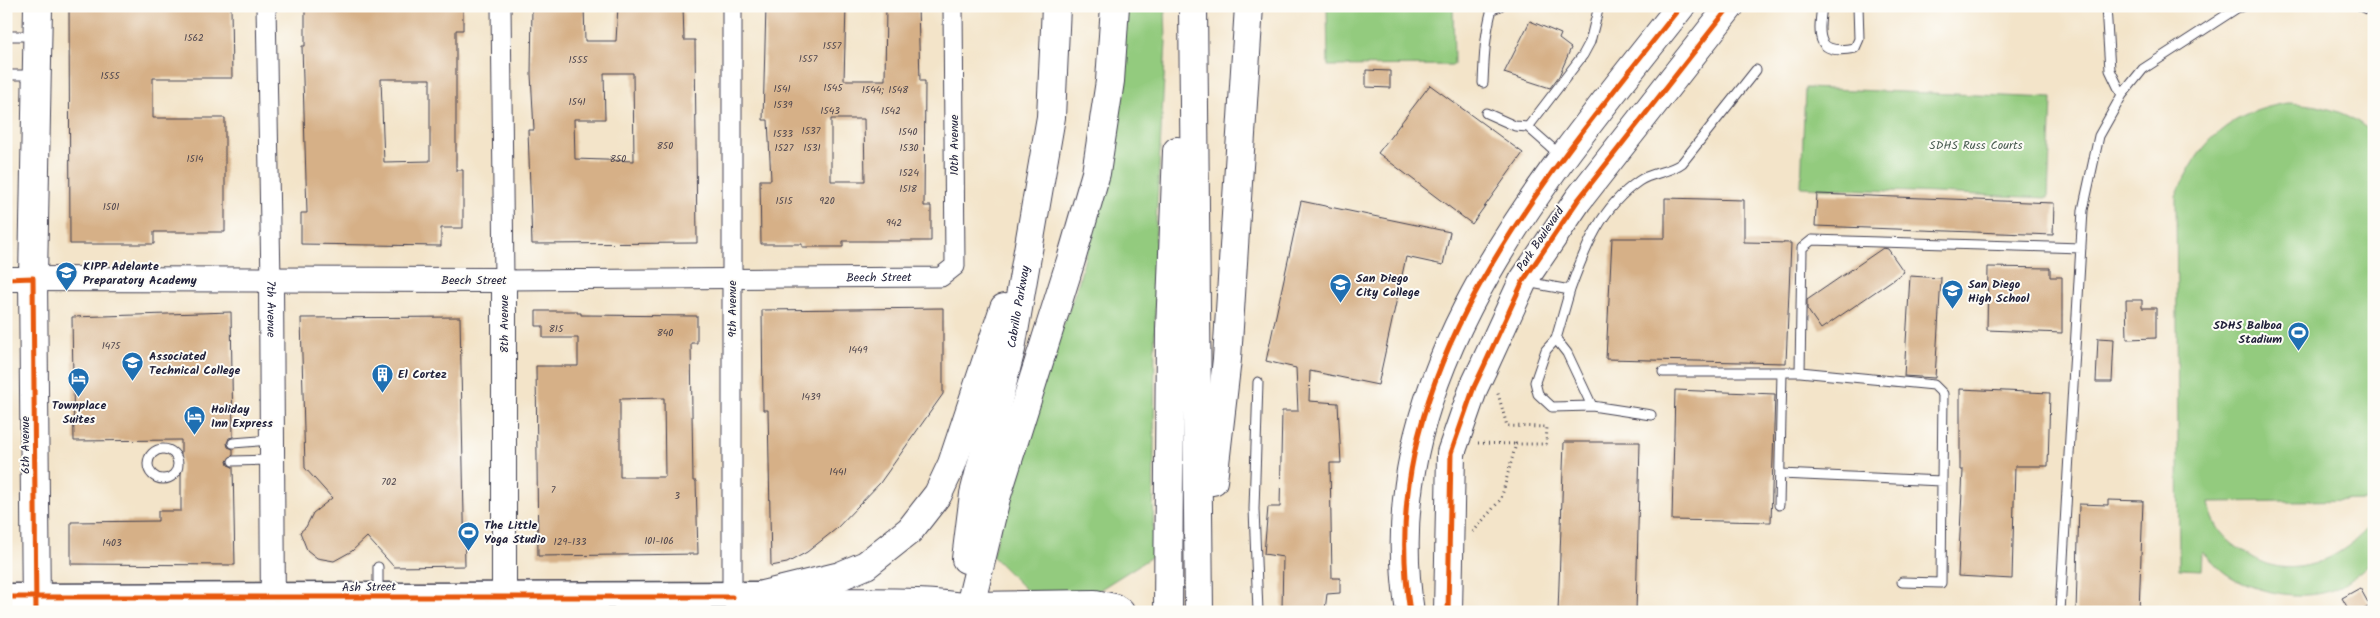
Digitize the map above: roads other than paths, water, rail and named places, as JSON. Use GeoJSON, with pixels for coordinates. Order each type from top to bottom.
{"type":"FeatureCollection","features":[{"type":"Feature","properties":{"kind":"main road","name":"6th Avenue"},"geometry":{"type":"LineString","coordinates":[[36,604],[33,278],[38,6]]}},
{"type":"Feature","properties":{"kind":"main road","name":"Cabrillo Parkway"},"geometry":{"type":"LineString","coordinates":[[970,609],[965,563],[974,494],[1012,349],[1051,117],[1056,6]]}},
{"type":"Feature","properties":{"kind":"main road"},"geometry":{"type":"LineString","coordinates":[[1115,6],[1110,80],[1096,173],[996,498],[970,609],[1095,604],[1114,608],[1120,612]]}},
{"type":"Feature","properties":{"kind":"main road"},"geometry":{"type":"LineString","coordinates":[[1199,607],[1227,359],[1249,6]]}},
{"type":"Feature","properties":{"kind":"main road"},"geometry":{"type":"LineString","coordinates":[[1410,612],[1405,582],[1406,501],[1425,411],[1439,366],[1493,258],[1542,184],[1681,6]]}},
{"type":"Feature","properties":{"kind":"main road","name":"Park Boulevard"},"geometry":{"type":"LineString","coordinates":[[1448,612],[1451,453],[1474,387],[1523,282],[1578,200],[1730,6]]}},
{"type":"Feature","properties":{"kind":"main road"},"geometry":{"type":"LineString","coordinates":[[1193,10],[1199,607]]}},
{"type":"Feature","properties":{"kind":"main road"},"geometry":{"type":"LineString","coordinates":[[1168,612],[1170,330],[1177,156],[1193,10]]}},
{"type":"Feature","properties":{"kind":"main road"},"geometry":{"type":"LineString","coordinates":[[762,595],[840,576],[866,565],[910,530],[938,494],[952,464],[1033,221]]}},
{"type":"Feature","properties":{"kind":"main road","name":"Ash Street"},"geometry":{"type":"LineString","coordinates":[[6,597],[36,604],[273,605],[379,600],[504,604],[732,604],[762,595]]}},
{"type":"Feature","properties":{"kind":"street","name":"7th Avenue"},"geometry":{"type":"LineString","coordinates":[[266,6],[271,281],[273,605]]}},
{"type":"Feature","properties":{"kind":"street","name":"8th Avenue"},"geometry":{"type":"LineString","coordinates":[[501,6],[504,280],[504,604]]}},
{"type":"Feature","properties":{"kind":"street","name":"9th Avenue"},"geometry":{"type":"LineString","coordinates":[[732,6],[732,604]]}},
{"type":"Feature","properties":{"kind":"street","name":"10th Avenue"},"geometry":{"type":"LineString","coordinates":[[941,277],[955,266],[953,6]]}},
{"type":"Feature","properties":{"kind":"street","name":"Beech Street"},"geometry":{"type":"LineString","coordinates":[[6,279],[271,281],[941,277]]}},
{"type":"Feature","properties":{"kind":"street","name":"Ash Street"},"geometry":{"type":"LineString","coordinates":[[762,595],[800,600],[936,600],[970,609]]}},
{"type":"Feature","properties":{"kind":"lane"},"geometry":{"type":"LineString","coordinates":[[1483,83],[1484,56],[1490,17],[1492,10],[1500,6]]}},
{"type":"Feature","properties":{"kind":"lane"},"geometry":{"type":"LineString","coordinates":[[1528,127],[1584,55],[1590,42],[1599,6]]}},
{"type":"Feature","properties":{"kind":"lane"},"geometry":{"type":"LineString","coordinates":[[1822,6],[1818,33],[1822,43],[1830,49],[1839,51],[1855,48],[1858,39],[1858,6]]}},
{"type":"Feature","properties":{"kind":"lane"},"geometry":{"type":"LineString","coordinates":[[2106,6],[2110,70],[2122,95]]}},
{"type":"Feature","properties":{"kind":"lane"},"geometry":{"type":"LineString","coordinates":[[2060,612],[2083,210],[2100,136],[2122,95],[2143,69],[2237,8],[2244,6]]}},
{"type":"Feature","properties":{"kind":"lane"},"geometry":{"type":"LineString","coordinates":[[2362,6],[2374,12]]}},
{"type":"Feature","properties":{"kind":"lane"},"geometry":{"type":"LineString","coordinates":[[6,36],[38,36]]}},
{"type":"Feature","properties":{"kind":"lane"},"geometry":{"type":"LineString","coordinates":[[1652,415],[1592,406],[1552,406],[1538,394],[1535,382],[1538,367],[1546,350],[1556,339],[1570,290],[1588,242],[1605,214],[1624,193],[1640,180],[1674,169],[1682,163],[1756,70]]}},
{"type":"Feature","properties":{"kind":"lane"},"geometry":{"type":"LineString","coordinates":[[6,75],[37,75]]}},
{"type":"Feature","properties":{"kind":"lane"},"geometry":{"type":"LineString","coordinates":[[1486,113],[1516,126],[1528,127],[1563,158]]}},
{"type":"Feature","properties":{"kind":"lane"},"geometry":{"type":"LineString","coordinates":[[1800,372],[1802,248],[1812,240],[2081,248]]}},
{"type":"Feature","properties":{"kind":"lane"},"geometry":{"type":"LineString","coordinates":[[1523,282],[1570,290]]}},
{"type":"Feature","properties":{"kind":"lane"},"geometry":{"type":"LineString","coordinates":[[1556,339],[1567,353],[1592,406]]}},
{"type":"Feature","properties":{"kind":"lane"},"geometry":{"type":"LineString","coordinates":[[1663,372],[1800,372],[1934,386],[1943,394],[1941,583],[1902,582]]}},
{"type":"Feature","properties":{"kind":"lane"},"geometry":{"type":"LineString","coordinates":[[1779,505],[1782,372]]}},
{"type":"Feature","properties":{"kind":"lane"},"geometry":{"type":"LineString","coordinates":[[1258,382],[1254,509],[1258,612]]}},
{"type":"Feature","properties":{"kind":"lane"},"geometry":{"type":"LineString","coordinates":[[233,443],[272,450]]}},
{"type":"Feature","properties":{"kind":"lane"},"geometry":{"type":"LineString","coordinates":[[161,450],[175,455],[179,469],[171,477],[167,478],[153,475],[149,467],[150,458],[161,450],[181,448]]}},
{"type":"Feature","properties":{"kind":"lane"},"geometry":{"type":"LineString","coordinates":[[233,461],[272,450]]}},
{"type":"Feature","properties":{"kind":"lane"},"geometry":{"type":"LineString","coordinates":[[1780,474],[1942,481]]}},
{"type":"Feature","properties":{"kind":"lane"},"geometry":{"type":"LineString","coordinates":[[378,566],[379,600]]}},
{"type":"Feature","properties":{"kind":"place","name":"KIPP Adelante Preparatory Academy"},"geometry":{"type":"Point","coordinates":[67,292]}},
{"type":"Feature","properties":{"kind":"place","name":"San Diego City College"},"geometry":{"type":"Point","coordinates":[1340,304]}},
{"type":"Feature","properties":{"kind":"place","name":"San Diego High School"},"geometry":{"type":"Point","coordinates":[1952,310]}},
{"type":"Feature","properties":{"kind":"place","name":"SDHS Balboa Stadium"},"geometry":{"type":"Point","coordinates":[2298,351]}},
{"type":"Feature","properties":{"kind":"place","name":"Associated Technical College"},"geometry":{"type":"Point","coordinates":[133,382]}},
{"type":"Feature","properties":{"kind":"place","name":"El Cortez"},"geometry":{"type":"Point","coordinates":[382,393]}},
{"type":"Feature","properties":{"kind":"place","name":"Townplace Suites"},"geometry":{"type":"Point","coordinates":[79,397]}},
{"type":"Feature","properties":{"kind":"place","name":"Holiday Inn Express"},"geometry":{"type":"Point","coordinates":[195,435]}},
{"type":"Feature","properties":{"kind":"place","name":"The Little Yoga Studio"},"geometry":{"type":"Point","coordinates":[468,551]}},
{"type":"Feature","properties":{"kind":"park label","name":"SDHS Russ Courts"},"geometry":{"type":"Point","coordinates":[1976,145]}}]}
